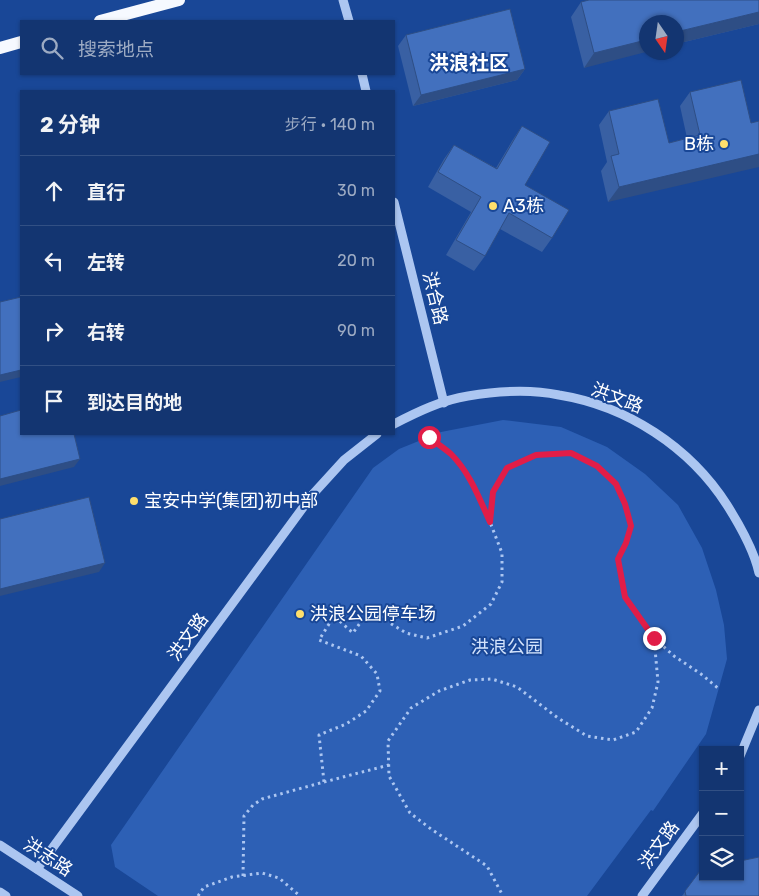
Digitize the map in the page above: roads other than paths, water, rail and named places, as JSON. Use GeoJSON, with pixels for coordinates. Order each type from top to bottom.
{"type":"FeatureCollection","features":[{"type":"Feature","properties":{"kind":"main road"},"geometry":{"type":"LineString","coordinates":[[104,20],[179,0]]}},
{"type":"Feature","properties":{"kind":"main road"},"geometry":{"type":"LineString","coordinates":[[0,48],[20,42]]}},
{"type":"Feature","properties":{"kind":"street"},"geometry":{"type":"LineString","coordinates":[[343,0],[349,20]]}},
{"type":"Feature","properties":{"kind":"street"},"geometry":{"type":"LineString","coordinates":[[362,75],[366,90]]}},
{"type":"Feature","properties":{"kind":"street","name":"洪合路"},"geometry":{"type":"LineString","coordinates":[[395,206],[444,403]]}},
{"type":"Feature","properties":{"kind":"street","name":"洪文路"},"geometry":{"type":"LineString","coordinates":[[395,424],[422,410],[466,396],[513,391],[559,394],[604,406],[646,426],[684,454],[715,487],[740,526],[759,573]]}},
{"type":"Feature","properties":{"kind":"street","name":"洪文路"},"geometry":{"type":"LineString","coordinates":[[38,869],[313,494],[344,460],[376,435]]}},
{"type":"Feature","properties":{"kind":"street"},"geometry":{"type":"LineString","coordinates":[[744,746],[759,710]]}},
{"type":"Feature","properties":{"kind":"street","name":"洪文路"},"geometry":{"type":"LineString","coordinates":[[642,896],[699,818]]}},
{"type":"Feature","properties":{"kind":"street","name":"洪志路"},"geometry":{"type":"LineString","coordinates":[[0,845],[78,896]]}},
{"type":"Feature","properties":{"kind":"street"},"geometry":{"type":"LineString","coordinates":[[0,892],[6,896]]}},
{"type":"Feature","properties":{"kind":"place","name":"B栋"},"geometry":{"type":"Point","coordinates":[724,144]}},
{"type":"Feature","properties":{"kind":"place","name":"A3栋"},"geometry":{"type":"Point","coordinates":[493,206]}},
{"type":"Feature","properties":{"kind":"place","name":"宝安中学(集团)初中部"},"geometry":{"type":"Point","coordinates":[134,501]}},
{"type":"Feature","properties":{"kind":"place","name":"洪浪公园停车场"},"geometry":{"type":"Point","coordinates":[300,614]}},
{"type":"Feature","properties":{"kind":"district","name":"洪浪社区"},"geometry":{"type":"Point","coordinates":[469,63]}},
{"type":"Feature","properties":{"kind":"park label","name":"洪浪公园"},"geometry":{"type":"Point","coordinates":[507,647]}}]}
